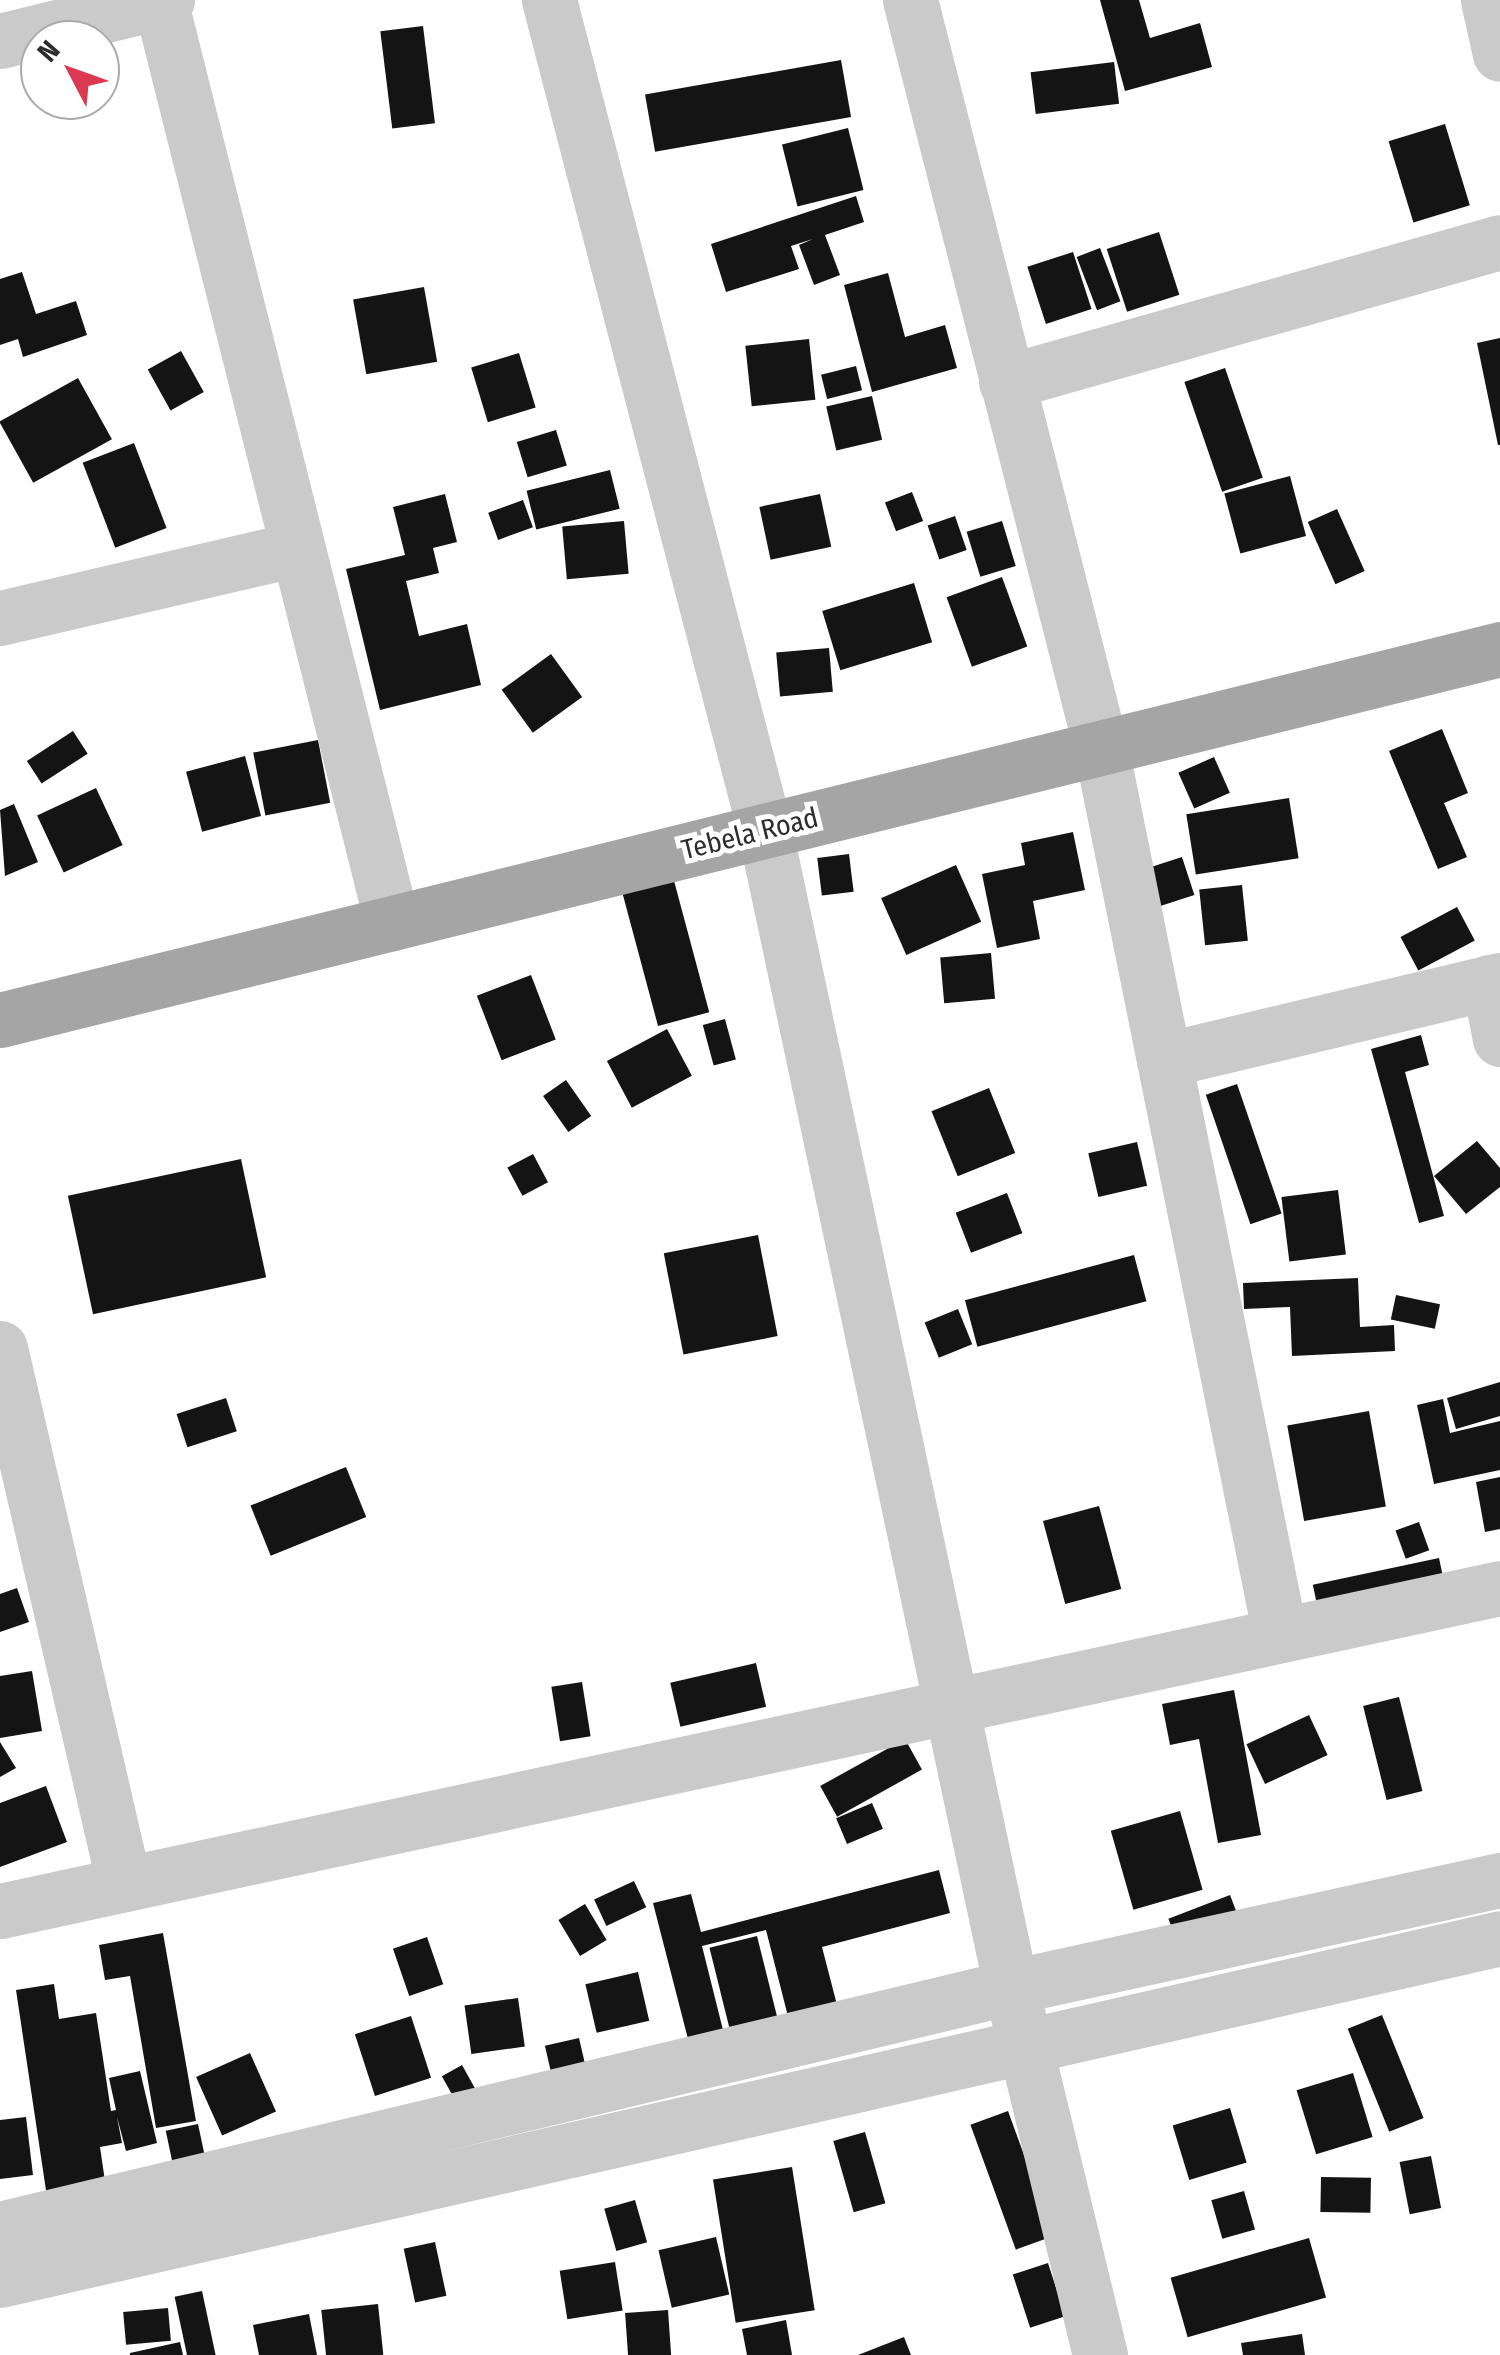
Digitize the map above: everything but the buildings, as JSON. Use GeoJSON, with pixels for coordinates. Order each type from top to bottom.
{"type":"FeatureCollection","features":[{"type":"Feature","properties":{"kind":"main road","name":"Tebela Road"},"geometry":{"type":"LineString","coordinates":[[0,1020],[1500,649]]}},
{"type":"Feature","properties":{"kind":"street"},"geometry":{"type":"LineString","coordinates":[[549,0],[765,830],[1011,1987],[1100,2355]]}},
{"type":"Feature","properties":{"kind":"street"},"geometry":{"type":"LineString","coordinates":[[910,0],[1101,748],[1280,1635]]}},
{"type":"Feature","properties":{"kind":"street"},"geometry":{"type":"LineString","coordinates":[[1488,0],[1500,54]]}},
{"type":"Feature","properties":{"kind":"street"},"geometry":{"type":"LineString","coordinates":[[0,41],[163,1],[392,923]]}},
{"type":"Feature","properties":{"kind":"street"},"geometry":{"type":"LineString","coordinates":[[1006,382],[1500,242]]}},
{"type":"Feature","properties":{"kind":"street"},"geometry":{"type":"LineString","coordinates":[[0,618],[297,549]]}},
{"type":"Feature","properties":{"kind":"street"},"geometry":{"type":"LineString","coordinates":[[1164,1060],[1495,981],[1500,1039]]}},
{"type":"Feature","properties":{"kind":"street"},"geometry":{"type":"LineString","coordinates":[[0,1348],[124,1884]]}},
{"type":"Feature","properties":{"kind":"street"},"geometry":{"type":"LineString","coordinates":[[0,1911],[1500,1588]]}},
{"type":"Feature","properties":{"kind":"street"},"geometry":{"type":"LineString","coordinates":[[0,2229],[1011,1987],[1500,1880]]}},
{"type":"Feature","properties":{"kind":"street"},"geometry":{"type":"LineString","coordinates":[[0,2280],[1500,1938]]}}]}
